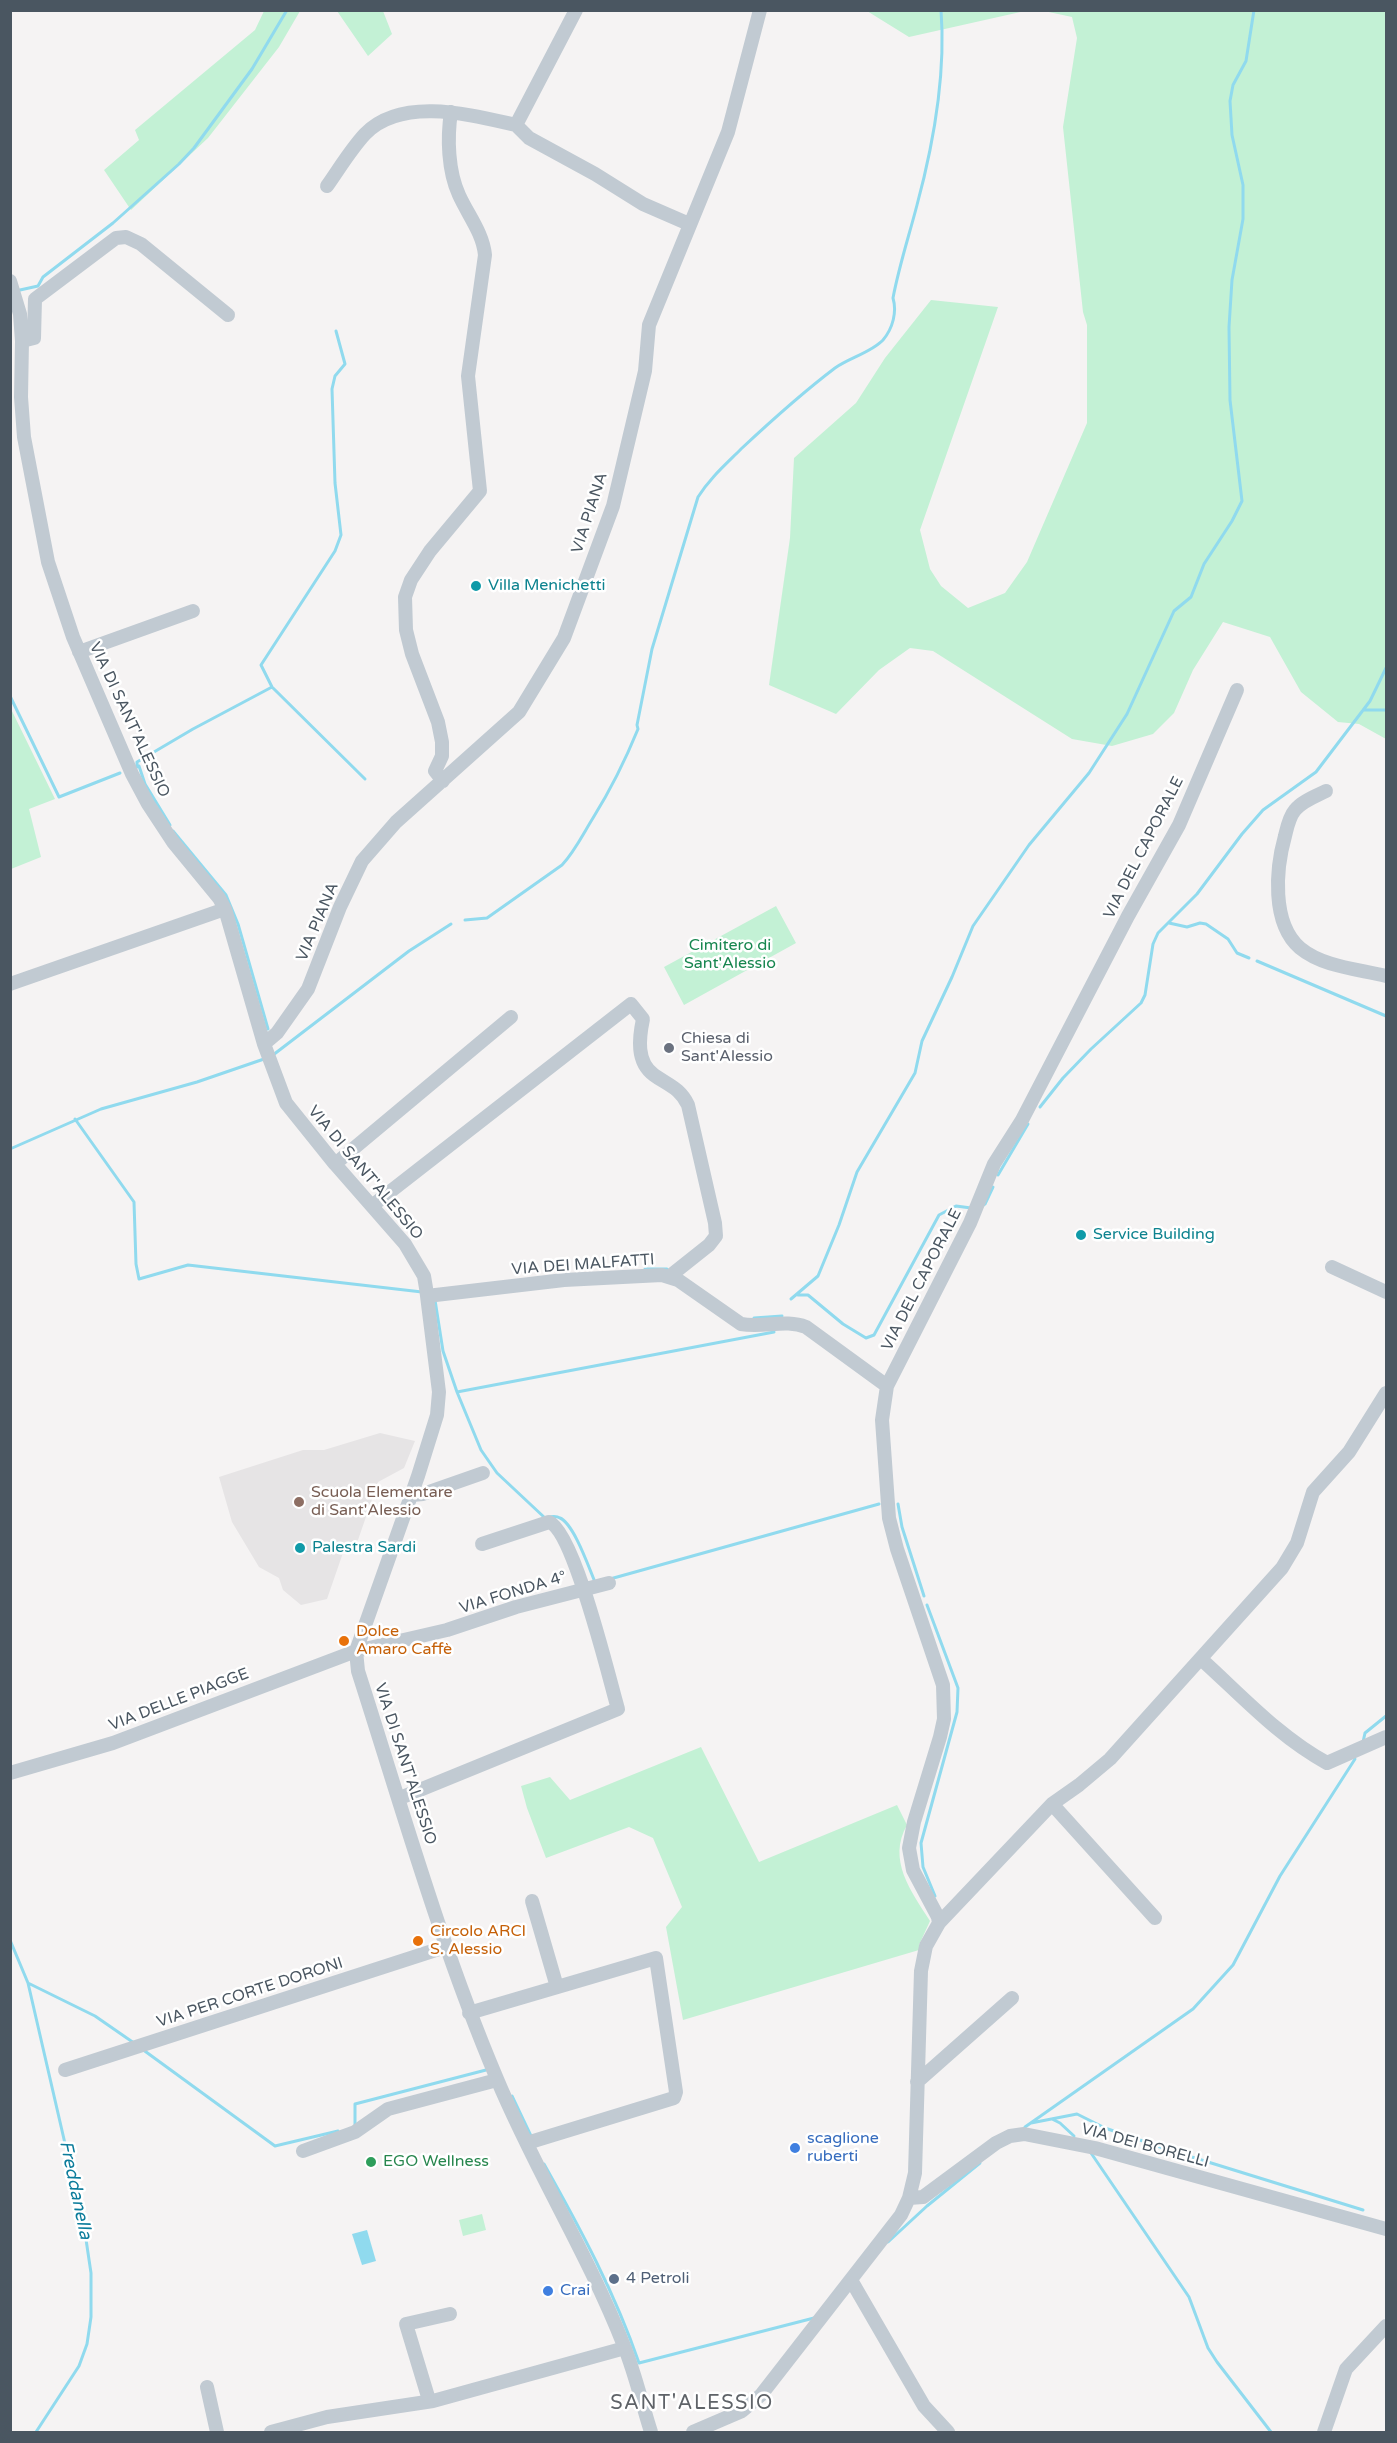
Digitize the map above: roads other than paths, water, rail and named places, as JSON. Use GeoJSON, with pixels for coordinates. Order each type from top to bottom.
{"type":"FeatureCollection","features":[{"type":"Feature","properties":{"kind":"street"},"geometry":{"type":"LineString","coordinates":[[516,125],[576,10]]}},
{"type":"Feature","properties":{"kind":"street","name":"VIA PIANA"},"geometry":{"type":"LineString","coordinates":[[264,1044],[277,1033],[308,989],[340,907],[362,861],[396,822],[519,712],[564,638],[613,506],[645,371],[649,325],[728,132],[760,10]]}},
{"type":"Feature","properties":{"kind":"street"},"geometry":{"type":"LineString","coordinates":[[327,186],[365,134],[375,125],[423,110],[451,112],[516,125],[529,138],[643,204],[689,224]]}},
{"type":"Feature","properties":{"kind":"street"},"geometry":{"type":"LineString","coordinates":[[443,781],[435,771],[441,756],[442,742],[438,723],[412,654],[406,630],[405,597],[411,580],[430,551],[480,491],[468,376],[485,255],[484,243],[458,193],[452,168],[448,129],[451,112]]}},
{"type":"Feature","properties":{"kind":"street"},"geometry":{"type":"LineString","coordinates":[[22,341],[34,338],[35,299],[116,238],[126,237],[141,244],[228,315]]}},
{"type":"Feature","properties":{"kind":"street","name":"VIA DI SANT'ALESSIO"},"geometry":{"type":"LineString","coordinates":[[10,281],[20,314],[24,437],[48,562],[79,652],[132,774],[148,804],[173,843],[219,898],[225,909],[264,1044],[286,1103],[335,1164],[405,1244],[424,1276],[431,1294],[439,1406],[412,1495],[356,1651],[358,1671],[469,2013],[497,2080],[531,2142],[625,2348],[651,2433]]}},
{"type":"Feature","properties":{"kind":"street"},"geometry":{"type":"LineString","coordinates":[[79,652],[193,611]]}},
{"type":"Feature","properties":{"kind":"street","name":"VIA DEL CAPORALE"},"geometry":{"type":"LineString","coordinates":[[939,1923],[913,1870],[909,1848],[914,1822],[942,1728],[945,1706],[943,1685],[897,1549],[889,1518],[882,1420],[887,1386],[970,1223],[994,1164],[1022,1120],[1128,916],[1179,825],[1237,690]]}},
{"type":"Feature","properties":{"kind":"street"},"geometry":{"type":"LineString","coordinates":[[1326,791],[1295,810],[1289,822],[1278,864],[1277,892],[1281,914],[1292,938],[1312,957],[1324,962],[1386,976]]}},
{"type":"Feature","properties":{"kind":"street"},"geometry":{"type":"LineString","coordinates":[[10,984],[225,909]]}},
{"type":"Feature","properties":{"kind":"street"},"geometry":{"type":"LineString","coordinates":[[373,1205],[631,1004],[643,1019],[640,1054],[652,1074],[678,1089],[688,1105],[715,1223],[716,1236],[709,1245],[670,1276]]}},
{"type":"Feature","properties":{"kind":"street"},"geometry":{"type":"LineString","coordinates":[[335,1164],[511,1017]]}},
{"type":"Feature","properties":{"kind":"street"},"geometry":{"type":"LineString","coordinates":[[1332,1267],[1386,1292]]}},
{"type":"Feature","properties":{"kind":"street","name":"VIA DEI MALFATTI"},"geometry":{"type":"LineString","coordinates":[[431,1294],[564,1280],[670,1276],[741,1324],[753,1326],[796,1323],[806,1327],[887,1386]]}},
{"type":"Feature","properties":{"kind":"street"},"geometry":{"type":"LineString","coordinates":[[693,2433],[751,2405],[778,2374],[901,2215],[909,2198],[915,2173],[921,1971],[926,1946],[939,1923],[1053,1804],[1110,1759],[1282,1568],[1297,1543],[1313,1492],[1348,1452],[1386,1393]]}},
{"type":"Feature","properties":{"kind":"street"},"geometry":{"type":"LineString","coordinates":[[412,1495],[423,1494],[483,1473]]}},
{"type":"Feature","properties":{"kind":"street"},"geometry":{"type":"LineString","coordinates":[[400,1798],[618,1709],[578,1568],[555,1524],[545,1523],[482,1544]]}},
{"type":"Feature","properties":{"kind":"street","name":"VIA FONDA 4°"},"geometry":{"type":"LineString","coordinates":[[356,1651],[447,1630],[516,1607],[609,1583]]}},
{"type":"Feature","properties":{"kind":"street","name":"VIA DELLE PIAGGE"},"geometry":{"type":"LineString","coordinates":[[10,1773],[113,1743],[356,1651]]}},
{"type":"Feature","properties":{"kind":"street"},"geometry":{"type":"LineString","coordinates":[[1201,1659],[1268,1720],[1308,1753],[1327,1763],[1386,1737]]}},
{"type":"Feature","properties":{"kind":"street"},"geometry":{"type":"LineString","coordinates":[[1053,1804],[1155,1918]]}},
{"type":"Feature","properties":{"kind":"street"},"geometry":{"type":"LineString","coordinates":[[532,1901],[557,1987]]}},
{"type":"Feature","properties":{"kind":"street","name":"VIA PER CORTE DORONI"},"geometry":{"type":"LineString","coordinates":[[65,2070],[446,1947]]}},
{"type":"Feature","properties":{"kind":"street"},"geometry":{"type":"LineString","coordinates":[[469,2013],[656,1958],[676,2092],[674,2098],[662,2104],[531,2142]]}},
{"type":"Feature","properties":{"kind":"street"},"geometry":{"type":"LineString","coordinates":[[917,2082],[1012,1998]]}},
{"type":"Feature","properties":{"kind":"street"},"geometry":{"type":"LineString","coordinates":[[303,2151],[355,2132],[388,2109],[497,2080]]}},
{"type":"Feature","properties":{"kind":"street","name":"VIA DEI BORELLI"},"geometry":{"type":"LineString","coordinates":[[909,2198],[923,2197],[996,2143],[1010,2136],[1024,2134],[1095,2148],[1386,2229]]}},
{"type":"Feature","properties":{"kind":"street"},"geometry":{"type":"LineString","coordinates":[[851,2280],[924,2406],[948,2433]]}},
{"type":"Feature","properties":{"kind":"street"},"geometry":{"type":"LineString","coordinates":[[429,2400],[406,2324],[450,2314]]}},
{"type":"Feature","properties":{"kind":"street"},"geometry":{"type":"LineString","coordinates":[[1324,2433],[1346,2369],[1386,2326]]}},
{"type":"Feature","properties":{"kind":"street"},"geometry":{"type":"LineString","coordinates":[[271,2433],[327,2417],[472,2391],[625,2348]]}},
{"type":"Feature","properties":{"kind":"street"},"geometry":{"type":"LineString","coordinates":[[207,2387],[218,2433]]}},
{"type":"Feature","properties":{"kind":"water"},"geometry":{"type":"Polygon","coordinates":[[[367,2230],[376,2261],[362,2265],[352,2234],[367,2230]]]}},
{"type":"Feature","properties":{"kind":"waterway"},"geometry":{"type":"LineString","coordinates":[[20,290],[38,286],[43,277],[113,223],[179,164],[194,148],[252,69],[287,10]]}},
{"type":"Feature","properties":{"kind":"waterway"},"geometry":{"type":"LineString","coordinates":[[465,920],[487,918],[562,865],[575,848],[606,796],[638,729],[652,649],[698,497],[703,490],[741,449],[799,397],[835,368],[878,344],[889,330],[894,314],[895,286],[923,181],[933,133],[942,59],[941,10]]}},
{"type":"Feature","properties":{"kind":"waterway"},"geometry":{"type":"LineString","coordinates":[[791,1299],[818,1276],[857,1172],[915,1073],[922,1041],[973,926],[1029,845],[1089,773],[1127,714],[1174,611],[1191,597],[1204,564],[1242,501],[1230,400],[1229,327],[1232,280],[1243,219],[1243,185],[1232,135],[1230,101],[1233,85],[1246,61],[1254,10]]}},
{"type":"Feature","properties":{"kind":"waterway"},"geometry":{"type":"LineString","coordinates":[[336,331],[345,364],[335,376],[332,389],[335,483],[341,535],[335,551],[261,665],[272,687],[365,779]]}},
{"type":"Feature","properties":{"kind":"waterway"},"geometry":{"type":"LineString","coordinates":[[1040,1107],[1063,1078],[1091,1049],[1141,1003],[1145,995],[1153,944],[1158,933],[1197,894],[1263,810],[1316,772],[1370,701],[1386,668]]}},
{"type":"Feature","properties":{"kind":"waterway"},"geometry":{"type":"LineString","coordinates":[[137,767],[137,762],[272,687]]}},
{"type":"Feature","properties":{"kind":"waterway"},"geometry":{"type":"LineString","coordinates":[[10,696],[59,797],[120,773]]}},
{"type":"Feature","properties":{"kind":"waterway"},"geometry":{"type":"LineString","coordinates":[[1363,710],[1386,710]]}},
{"type":"Feature","properties":{"kind":"waterway"},"geometry":{"type":"LineString","coordinates":[[139,766],[145,784],[170,825]]}},
{"type":"Feature","properties":{"kind":"waterway"},"geometry":{"type":"LineString","coordinates":[[173,831],[226,895],[238,924],[268,1029]]}},
{"type":"Feature","properties":{"kind":"waterway"},"geometry":{"type":"LineString","coordinates":[[1169,923],[1187,927],[1200,923],[1206,924],[1228,939],[1237,953],[1249,958]]}},
{"type":"Feature","properties":{"kind":"waterway"},"geometry":{"type":"LineString","coordinates":[[273,1055],[409,951],[451,924]]}},
{"type":"Feature","properties":{"kind":"waterway"},"geometry":{"type":"LineString","coordinates":[[1257,961],[1386,1016]]}},
{"type":"Feature","properties":{"kind":"waterway"},"geometry":{"type":"LineString","coordinates":[[10,1149],[101,1109],[197,1082],[264,1059]]}},
{"type":"Feature","properties":{"kind":"waterway"},"geometry":{"type":"LineString","coordinates":[[75,1119],[134,1202],[136,1264],[139,1279],[188,1265],[422,1292]]}},
{"type":"Feature","properties":{"kind":"waterway"},"geometry":{"type":"LineString","coordinates":[[998,1175],[1028,1124]]}},
{"type":"Feature","properties":{"kind":"waterway"},"geometry":{"type":"LineString","coordinates":[[982,1206],[993,1187]]}},
{"type":"Feature","properties":{"kind":"waterway"},"geometry":{"type":"LineString","coordinates":[[798,1295],[808,1295],[843,1324],[866,1338],[874,1335],[939,1215],[956,1206],[971,1208]]}},
{"type":"Feature","properties":{"kind":"waterway"},"geometry":{"type":"LineString","coordinates":[[645,1269],[667,1269]]}},
{"type":"Feature","properties":{"kind":"waterway"},"geometry":{"type":"LineString","coordinates":[[435,1300],[443,1351],[481,1450],[497,1473],[545,1518],[552,1516],[565,1522],[571,1529],[595,1582]]}},
{"type":"Feature","properties":{"kind":"waterway"},"geometry":{"type":"LineString","coordinates":[[754,1318],[782,1316]]}},
{"type":"Feature","properties":{"kind":"waterway"},"geometry":{"type":"LineString","coordinates":[[457,1392],[774,1332]]}},
{"type":"Feature","properties":{"kind":"waterway"},"geometry":{"type":"LineString","coordinates":[[610,1579],[879,1504]]}},
{"type":"Feature","properties":{"kind":"waterway"},"geometry":{"type":"LineString","coordinates":[[898,1504],[902,1527],[924,1596]]}},
{"type":"Feature","properties":{"kind":"waterway"},"geometry":{"type":"LineString","coordinates":[[927,1605],[958,1688],[957,1712],[921,1843],[923,1867],[935,1896]]}},
{"type":"Feature","properties":{"kind":"waterway"},"geometry":{"type":"LineString","coordinates":[[1363,1742],[1365,1733],[1386,1716]]}},
{"type":"Feature","properties":{"kind":"waterway"},"geometry":{"type":"LineString","coordinates":[[1025,2127],[1193,2009],[1233,1965],[1280,1876],[1355,1759]]}},
{"type":"Feature","properties":{"kind":"waterway","name":"Freddanella"},"geometry":{"type":"LineString","coordinates":[[10,1940],[28,1983],[84,2226],[91,2273],[91,2317],[87,2344],[79,2366],[36,2432]]}},
{"type":"Feature","properties":{"kind":"waterway"},"geometry":{"type":"LineString","coordinates":[[28,1983],[95,2016],[134,2043]]}},
{"type":"Feature","properties":{"kind":"waterway"},"geometry":{"type":"LineString","coordinates":[[142,2049],[275,2146],[338,2131]]}},
{"type":"Feature","properties":{"kind":"waterway"},"geometry":{"type":"LineString","coordinates":[[355,2125],[355,2104],[486,2070]]}},
{"type":"Feature","properties":{"kind":"waterway"},"geometry":{"type":"LineString","coordinates":[[512,2096],[531,2136]]}},
{"type":"Feature","properties":{"kind":"waterway"},"geometry":{"type":"LineString","coordinates":[[1031,2123],[1077,2114],[1105,2128],[1166,2149],[1363,2210]]}},
{"type":"Feature","properties":{"kind":"waterway"},"geometry":{"type":"LineString","coordinates":[[1052,2119],[1074,2136]]}},
{"type":"Feature","properties":{"kind":"waterway"},"geometry":{"type":"LineString","coordinates":[[1091,2153],[1189,2297],[1208,2348],[1217,2362],[1271,2432]]}},
{"type":"Feature","properties":{"kind":"waterway"},"geometry":{"type":"LineString","coordinates":[[888,2242],[927,2206],[980,2163]]}},
{"type":"Feature","properties":{"kind":"waterway"},"geometry":{"type":"LineString","coordinates":[[544,2164],[608,2286],[639,2363],[814,2318]]}},
{"type":"Feature","properties":{"kind":"place","name":"Villa Menichetti"},"geometry":{"type":"Point","coordinates":[476,586]}},
{"type":"Feature","properties":{"kind":"place","name":"Chiesa di Sant'Alessio"},"geometry":{"type":"Point","coordinates":[669,1048]}},
{"type":"Feature","properties":{"kind":"place","name":"Service Building"},"geometry":{"type":"Point","coordinates":[1081,1235]}},
{"type":"Feature","properties":{"kind":"place","name":"Scuola Elementare di Sant'Alessio"},"geometry":{"type":"Point","coordinates":[299,1502]}},
{"type":"Feature","properties":{"kind":"place","name":"Palestra Sardi"},"geometry":{"type":"Point","coordinates":[300,1548]}},
{"type":"Feature","properties":{"kind":"place","name":"Dolce Amaro Caffè"},"geometry":{"type":"Point","coordinates":[344,1641]}},
{"type":"Feature","properties":{"kind":"place","name":"Circolo ARCI S. Alessio"},"geometry":{"type":"Point","coordinates":[418,1941]}},
{"type":"Feature","properties":{"kind":"place","name":"scaglione ruberti"},"geometry":{"type":"Point","coordinates":[795,2148]}},
{"type":"Feature","properties":{"kind":"place","name":"EGO Wellness"},"geometry":{"type":"Point","coordinates":[371,2162]}},
{"type":"Feature","properties":{"kind":"place","name":"4 Petroli"},"geometry":{"type":"Point","coordinates":[614,2279]}},
{"type":"Feature","properties":{"kind":"place","name":"Crai"},"geometry":{"type":"Point","coordinates":[548,2291]}},
{"type":"Feature","properties":{"kind":"district","name":"SANT'ALESSIO"},"geometry":{"type":"Point","coordinates":[692,2404]}},
{"type":"Feature","properties":{"kind":"park label","name":"Cimitero di Sant'Alessio"},"geometry":{"type":"Point","coordinates":[730,955]}}]}
